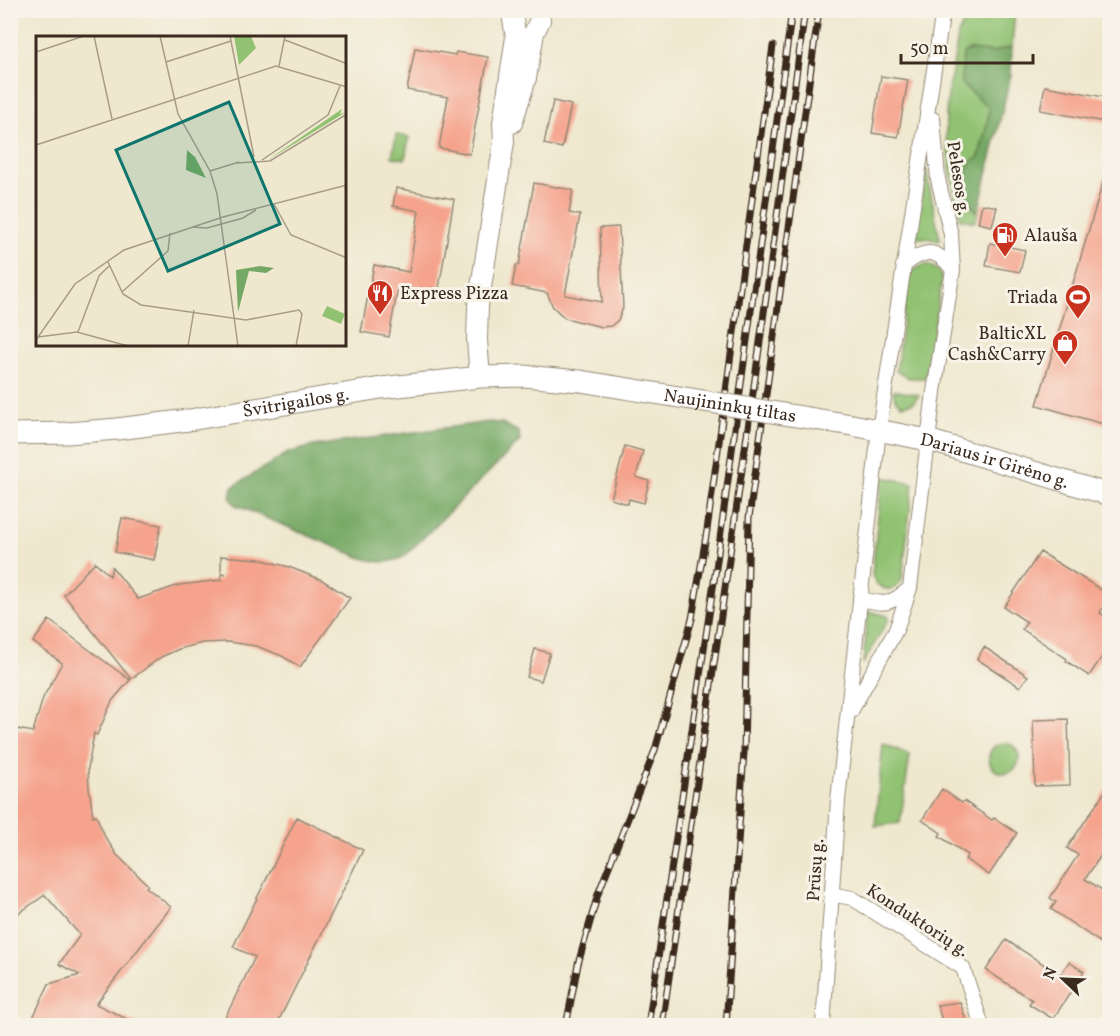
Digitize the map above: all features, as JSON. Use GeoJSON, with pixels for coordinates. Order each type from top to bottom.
{"type":"FeatureCollection","features":[{"type":"Feature","properties":{"kind":"main road"},"geometry":{"type":"LineString","coordinates":[[509,15],[526,25],[544,15]]}},
{"type":"Feature","properties":{"kind":"main road"},"geometry":{"type":"LineString","coordinates":[[480,377],[477,340],[478,306],[504,142],[504,115],[516,37],[509,15]]}},
{"type":"Feature","properties":{"kind":"main road"},"geometry":{"type":"LineString","coordinates":[[504,142],[523,87],[532,43],[544,15]]}},
{"type":"Feature","properties":{"kind":"main road","name":"Švitrigailos g."},"geometry":{"type":"LineString","coordinates":[[10,434],[117,429],[189,420],[381,388],[480,377],[524,376],[580,381]]}},
{"type":"Feature","properties":{"kind":"main road","name":"Naujininkų tiltas"},"geometry":{"type":"LineString","coordinates":[[580,381],[879,430]]}},
{"type":"Feature","properties":{"kind":"main road","name":"Dariaus ir Girėno g."},"geometry":{"type":"LineString","coordinates":[[879,430],[928,440],[1110,495]]}},
{"type":"Feature","properties":{"kind":"street","name":"Pelesos g."},"geometry":{"type":"LineString","coordinates":[[879,430],[943,10]]}},
{"type":"Feature","properties":{"kind":"street","name":"Pelesos g."},"geometry":{"type":"LineString","coordinates":[[928,440],[954,270],[951,235],[938,179],[931,92]]}},
{"type":"Feature","properties":{"kind":"street"},"geometry":{"type":"LineString","coordinates":[[903,266],[927,252],[936,253],[945,259],[954,270]]}},
{"type":"Feature","properties":{"kind":"street","name":"Prūsų g."},"geometry":{"type":"LineString","coordinates":[[823,1026],[838,800],[879,430]]}},
{"type":"Feature","properties":{"kind":"street","name":"Prūsų g."},"geometry":{"type":"LineString","coordinates":[[847,718],[896,630],[910,588],[928,440]]}},
{"type":"Feature","properties":{"kind":"street"},"geometry":{"type":"LineString","coordinates":[[860,598],[880,604],[897,599],[910,588]]}},
{"type":"Feature","properties":{"kind":"street","name":"Konduktorių g."},"geometry":{"type":"LineString","coordinates":[[831,894],[852,898],[963,968],[982,1026]]}},
{"type":"Feature","properties":{"kind":"green space"},"geometry":{"type":"Polygon","coordinates":[[[1015,11],[1012,47],[993,52],[969,50],[966,88],[989,108],[967,202],[978,212],[975,222],[960,219],[948,154],[946,120],[958,35],[967,19],[980,12],[1015,11]]]}},
{"type":"Feature","properties":{"kind":"green space"},"geometry":{"type":"Polygon","coordinates":[[[1012,47],[1011,75],[978,212],[968,200],[964,184],[969,163],[979,157],[989,108],[961,83],[963,54],[969,50],[993,52],[1012,47]]]}},
{"type":"Feature","properties":{"kind":"green space"},"geometry":{"type":"Polygon","coordinates":[[[396,135],[409,137],[405,159],[392,157],[396,135]]]}},
{"type":"Feature","properties":{"kind":"green space"},"geometry":{"type":"Polygon","coordinates":[[[926,169],[940,240],[939,241],[915,238],[926,169]]]}},
{"type":"Feature","properties":{"kind":"green space"},"geometry":{"type":"Polygon","coordinates":[[[923,265],[930,265],[939,271],[942,280],[925,378],[909,378],[896,371],[909,277],[914,270],[923,265]]]}},
{"type":"Feature","properties":{"kind":"green space"},"geometry":{"type":"Polygon","coordinates":[[[893,390],[919,395],[913,403],[902,405],[895,399],[893,390]]]}},
{"type":"Feature","properties":{"kind":"green space"},"geometry":{"type":"Polygon","coordinates":[[[488,422],[502,423],[519,432],[520,441],[405,556],[394,560],[379,562],[362,558],[235,505],[230,497],[232,487],[288,453],[313,446],[488,422]]]}},
{"type":"Feature","properties":{"kind":"green space"},"geometry":{"type":"Polygon","coordinates":[[[882,477],[913,483],[902,580],[890,589],[881,587],[872,575],[882,477]]]}},
{"type":"Feature","properties":{"kind":"green space"},"geometry":{"type":"Polygon","coordinates":[[[868,611],[889,618],[863,664],[868,611]]]}},
{"type":"Feature","properties":{"kind":"green space"},"geometry":{"type":"Polygon","coordinates":[[[1004,743],[1015,747],[1019,758],[1015,769],[1004,773],[993,769],[989,758],[993,747],[1004,743]]]}},
{"type":"Feature","properties":{"kind":"green space"},"geometry":{"type":"Polygon","coordinates":[[[883,744],[910,755],[900,823],[875,826],[883,744]]]}},
{"type":"Feature","properties":{"kind":"building"},"geometry":{"type":"Polygon","coordinates":[[[415,48],[455,55],[456,52],[488,57],[470,154],[439,148],[448,97],[407,90],[415,48]]]}},
{"type":"Feature","properties":{"kind":"building"},"geometry":{"type":"Polygon","coordinates":[[[881,76],[908,80],[898,137],[872,133],[881,76]]]}},
{"type":"Feature","properties":{"kind":"building"},"geometry":{"type":"Polygon","coordinates":[[[1045,86],[1110,98],[1110,123],[1040,110],[1045,86]]]}},
{"type":"Feature","properties":{"kind":"building"},"geometry":{"type":"Polygon","coordinates":[[[553,101],[571,105],[562,148],[544,144],[553,101]]]}},
{"type":"Feature","properties":{"kind":"building"},"geometry":{"type":"Polygon","coordinates":[[[1106,172],[1110,173],[1110,426],[1037,405],[1106,172]]]}},
{"type":"Feature","properties":{"kind":"building"},"geometry":{"type":"Polygon","coordinates":[[[534,183],[573,190],[569,213],[580,215],[565,295],[602,302],[600,228],[619,227],[623,308],[618,320],[611,326],[602,327],[565,318],[553,307],[547,293],[512,286],[516,265],[519,265],[534,183]]]}},
{"type":"Feature","properties":{"kind":"building"},"geometry":{"type":"Polygon","coordinates":[[[396,188],[454,199],[438,294],[398,287],[389,337],[361,332],[374,265],[409,272],[419,211],[393,206],[396,188]]]}},
{"type":"Feature","properties":{"kind":"building"},"geometry":{"type":"Polygon","coordinates":[[[982,204],[997,207],[992,226],[978,223],[982,204]]]}},
{"type":"Feature","properties":{"kind":"building","name":"Alauša"},"geometry":{"type":"Polygon","coordinates":[[[990,243],[1025,250],[1020,272],[986,266],[990,243]]]}},
{"type":"Feature","properties":{"kind":"building"},"geometry":{"type":"Polygon","coordinates":[[[625,446],[643,451],[636,477],[649,481],[644,503],[629,499],[628,504],[611,499],[625,446]]]}},
{"type":"Feature","properties":{"kind":"building"},"geometry":{"type":"Polygon","coordinates":[[[122,518],[161,525],[154,560],[115,552],[122,518]]]}},
{"type":"Feature","properties":{"kind":"building"},"geometry":{"type":"Polygon","coordinates":[[[1040,552],[1110,595],[1100,613],[1110,619],[1110,645],[1089,676],[1022,629],[1027,622],[1004,607],[1040,552]]]}},
{"type":"Feature","properties":{"kind":"building"},"geometry":{"type":"Polygon","coordinates":[[[221,556],[259,559],[289,567],[322,580],[350,598],[300,667],[282,656],[256,646],[228,642],[202,643],[161,657],[131,679],[64,595],[95,562],[110,576],[112,567],[138,599],[179,585],[221,580],[221,575],[226,574],[221,573],[221,556]]]}},
{"type":"Feature","properties":{"kind":"building"},"geometry":{"type":"Polygon","coordinates":[[[49,620],[130,680],[112,701],[97,735],[94,733],[88,768],[93,816],[96,815],[105,837],[117,855],[148,885],[146,887],[171,907],[96,1004],[141,1026],[29,1026],[49,984],[80,975],[59,964],[80,935],[45,895],[10,919],[10,765],[14,764],[17,729],[33,732],[43,698],[62,663],[33,642],[49,620]]]}},
{"type":"Feature","properties":{"kind":"building"},"geometry":{"type":"Polygon","coordinates":[[[984,647],[1028,676],[1020,687],[977,659],[984,647]]]}},
{"type":"Feature","properties":{"kind":"building"},"geometry":{"type":"Polygon","coordinates":[[[535,649],[550,653],[541,681],[527,677],[535,649]]]}},
{"type":"Feature","properties":{"kind":"building"},"geometry":{"type":"Polygon","coordinates":[[[1068,719],[1070,785],[1035,786],[1033,720],[1068,719]]]}},
{"type":"Feature","properties":{"kind":"building"},"geometry":{"type":"Polygon","coordinates":[[[1110,784],[1110,842],[1085,879],[1110,895],[1110,949],[1051,909],[1056,902],[1050,898],[1078,855],[1067,848],[1110,784]]]}},
{"type":"Feature","properties":{"kind":"building"},"geometry":{"type":"Polygon","coordinates":[[[942,789],[962,803],[964,801],[1017,833],[989,875],[965,859],[968,855],[939,836],[941,833],[922,820],[942,789]]]}},
{"type":"Feature","properties":{"kind":"building"},"geometry":{"type":"Polygon","coordinates":[[[297,817],[363,850],[276,1026],[221,1026],[255,957],[233,947],[297,817]]]}},
{"type":"Feature","properties":{"kind":"building"},"geometry":{"type":"Polygon","coordinates":[[[1006,940],[1060,975],[1069,962],[1084,972],[1053,1019],[1029,1004],[1032,1000],[986,970],[1006,940]]]}},
{"type":"Feature","properties":{"kind":"building"},"geometry":{"type":"Polygon","coordinates":[[[960,1002],[968,1026],[944,1026],[937,1005],[960,1002]]]}},
{"type":"Feature","properties":{"kind":"railway"},"geometry":{"type":"LineString","coordinates":[[648,1026],[716,568],[792,10]]}},
{"type":"Feature","properties":{"kind":"railway"},"geometry":{"type":"LineString","coordinates":[[662,1026],[754,386],[805,10]]}},
{"type":"Feature","properties":{"kind":"railway"},"geometry":{"type":"LineString","coordinates":[[726,1026],[744,752],[749,518],[819,10]]}},
{"type":"Feature","properties":{"kind":"railway"},"geometry":{"type":"LineString","coordinates":[[566,1026],[578,964],[598,894],[655,750],[692,619],[707,530],[773,46]]}},
{"type":"Feature","properties":{"kind":"place","name":"Alauša"},"geometry":{"type":"Point","coordinates":[1005,258]}},
{"type":"Feature","properties":{"kind":"place","name":"Express Pizza"},"geometry":{"type":"Point","coordinates":[380,316]}},
{"type":"Feature","properties":{"kind":"place","name":"Triada"},"geometry":{"type":"Point","coordinates":[1078,320]}},
{"type":"Feature","properties":{"kind":"place","name":"BalticXL Cash&Carry"},"geometry":{"type":"Point","coordinates":[1065,366]}}]}
